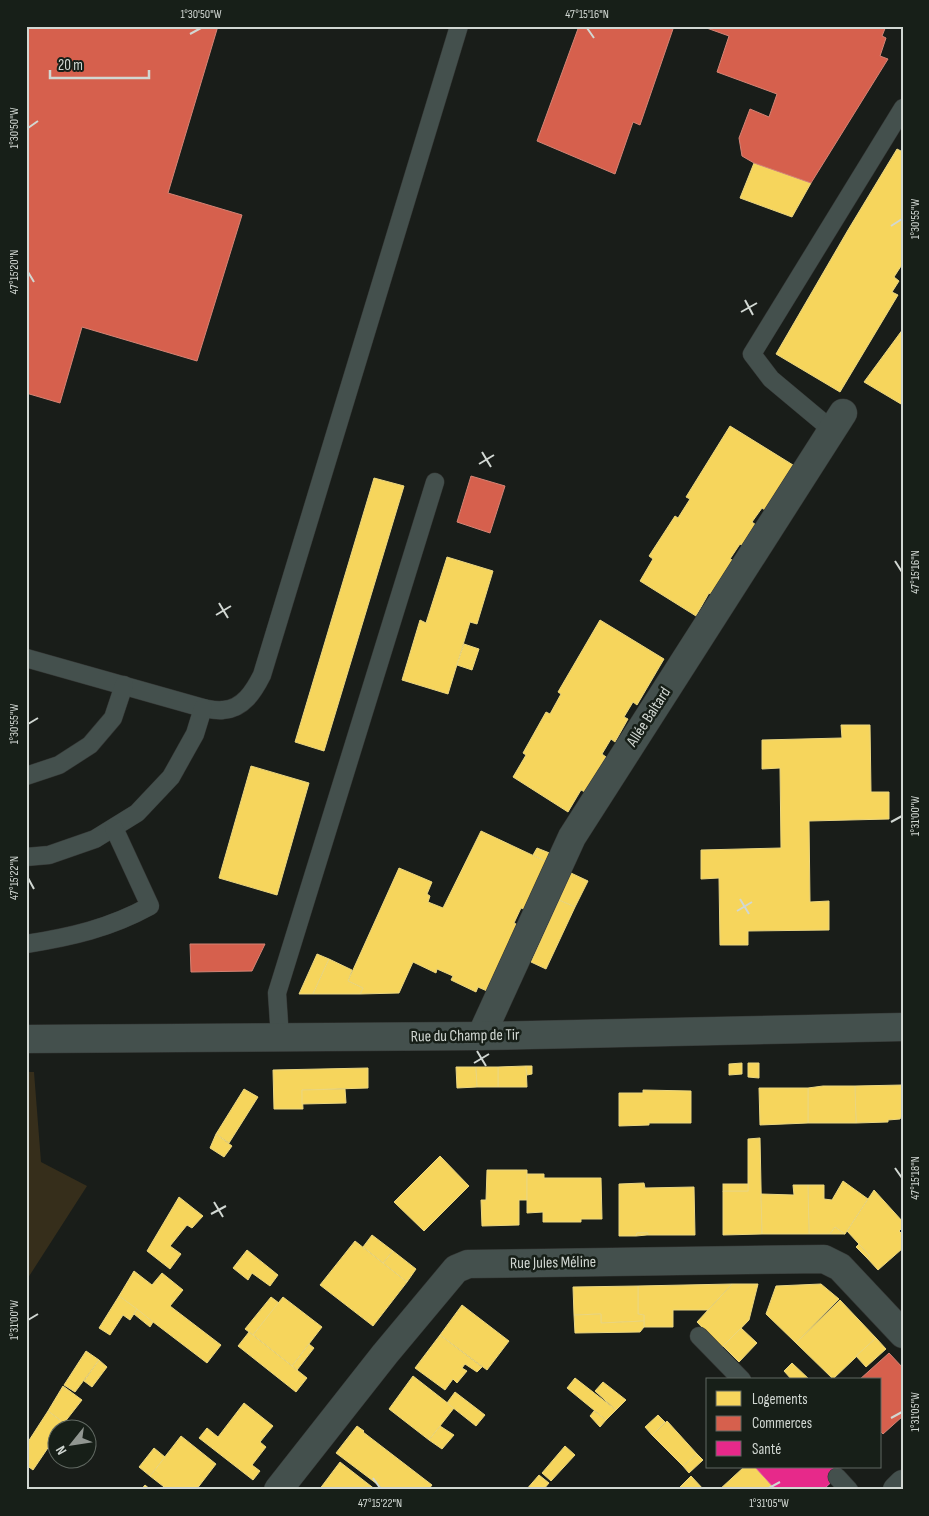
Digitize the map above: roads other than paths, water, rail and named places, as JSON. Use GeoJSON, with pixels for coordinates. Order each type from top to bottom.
{"type":"FeatureCollection","features":[{"type":"Feature","properties":{"kind":"street","name":"Allée Baltard"},"geometry":{"type":"LineString","coordinates":[[481,1036],[572,837],[838,422]]}},
{"type":"Feature","properties":{"kind":"street","name":"Rue du Champ de Tir"},"geometry":{"type":"LineString","coordinates":[[26,1039],[481,1036],[903,1027]]}},
{"type":"Feature","properties":{"kind":"street","name":"Rue Jules Méline"},"geometry":{"type":"LineString","coordinates":[[278,1490],[385,1354],[450,1276],[456,1269],[468,1264],[824,1259],[840,1267],[903,1334]]}},
{"type":"Feature","properties":{"kind":"street"},"geometry":{"type":"LineString","coordinates":[[897,1490],[903,1484]]}},
{"type":"Feature","properties":{"kind":"lane"},"geometry":{"type":"LineString","coordinates":[[26,658],[203,708],[224,710],[238,706],[253,694],[262,675],[459,26]]}},
{"type":"Feature","properties":{"kind":"lane"},"geometry":{"type":"LineString","coordinates":[[838,422],[771,379],[752,354],[903,108]]}},
{"type":"Feature","properties":{"kind":"lane"},"geometry":{"type":"LineString","coordinates":[[280,1038],[277,993],[435,482]]}},
{"type":"Feature","properties":{"kind":"lane"},"geometry":{"type":"LineString","coordinates":[[26,776],[59,765],[90,745],[113,718],[124,685]]}},
{"type":"Feature","properties":{"kind":"lane"},"geometry":{"type":"LineString","coordinates":[[26,857],[49,855],[95,839],[137,813],[171,777],[196,734],[203,708]]}},
{"type":"Feature","properties":{"kind":"lane"},"geometry":{"type":"LineString","coordinates":[[26,944],[63,938],[98,929],[150,906],[114,828]]}},
{"type":"Feature","properties":{"kind":"lane"},"geometry":{"type":"LineString","coordinates":[[699,1336],[740,1378]]}}]}
